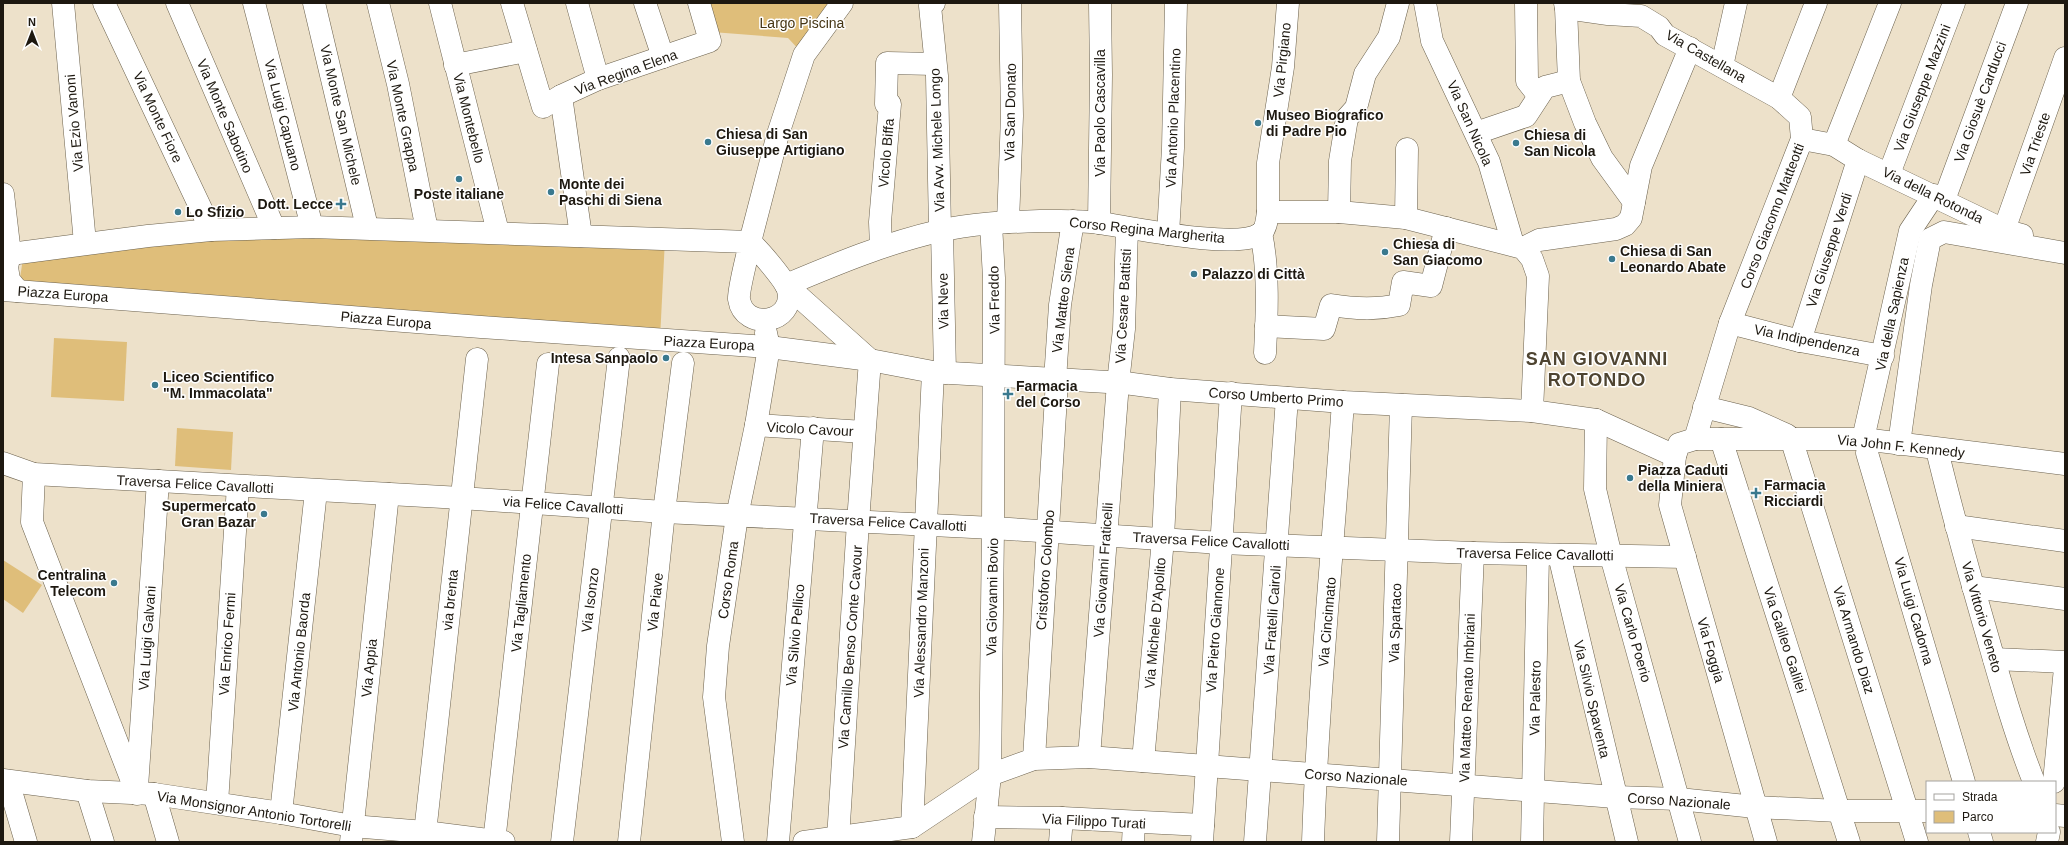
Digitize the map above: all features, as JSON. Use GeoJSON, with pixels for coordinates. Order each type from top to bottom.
{"type":"FeatureCollection","features":[{"type":"Feature","properties":{"kind":"street","name":"Via Ezio Vanoni"},"geometry":{"type":"LineString","coordinates":[[63,3],[85,243]]}},
{"type":"Feature","properties":{"kind":"street","name":"Via Monte Fiore"},"geometry":{"type":"LineString","coordinates":[[104,3],[211,230]]}},
{"type":"Feature","properties":{"kind":"street","name":"Via Monte Sabotino"},"geometry":{"type":"LineString","coordinates":[[176,3],[274,228]]}},
{"type":"Feature","properties":{"kind":"street","name":"Via Luigi Capuano"},"geometry":{"type":"LineString","coordinates":[[254,3],[312,227]]}},
{"type":"Feature","properties":{"kind":"street","name":"Via Monte San Michele"},"geometry":{"type":"LineString","coordinates":[[314,3],[367,227]]}},
{"type":"Feature","properties":{"kind":"street","name":"Via Monte Grappa"},"geometry":{"type":"LineString","coordinates":[[378,3],[398,84],[427,230]]}},
{"type":"Feature","properties":{"kind":"street","name":"Via Montebello"},"geometry":{"type":"LineString","coordinates":[[440,3],[498,232]]}},
{"type":"Feature","properties":{"kind":"street"},"geometry":{"type":"LineString","coordinates":[[512,3],[543,107],[561,96]]}},
{"type":"Feature","properties":{"kind":"street"},"geometry":{"type":"LineString","coordinates":[[577,3],[598,79]]}},
{"type":"Feature","properties":{"kind":"street"},"geometry":{"type":"LineString","coordinates":[[645,3],[663,57]]}},
{"type":"Feature","properties":{"kind":"street","name":"Via Regina Elena"},"geometry":{"type":"LineString","coordinates":[[581,236],[561,96],[598,79],[710,41],[699,3]]}},
{"type":"Feature","properties":{"kind":"street"},"geometry":{"type":"LineString","coordinates":[[750,242],[778,134],[804,55],[842,3]]}},
{"type":"Feature","properties":{"kind":"street","name":"Via Avv. Michele Longo"},"geometry":{"type":"LineString","coordinates":[[934,3],[930,6],[930,17],[935,64],[940,144],[941,230]]}},
{"type":"Feature","properties":{"kind":"street","name":"Via San Donato"},"geometry":{"type":"LineString","coordinates":[[1000,223],[1012,116],[1010,3]]}},
{"type":"Feature","properties":{"kind":"street","name":"Via Paolo Cascavilla"},"geometry":{"type":"LineString","coordinates":[[1099,223],[1101,75],[1100,3]]}},
{"type":"Feature","properties":{"kind":"street","name":"Via Antonio Placentino"},"geometry":{"type":"LineString","coordinates":[[1168,234],[1173,148],[1176,3]]}},
{"type":"Feature","properties":{"kind":"street","name":"Via Pirgiano"},"geometry":{"type":"LineString","coordinates":[[1268,212],[1268,163],[1283,67],[1288,3]]}},
{"type":"Feature","properties":{"kind":"street"},"geometry":{"type":"LineString","coordinates":[[1339,212],[1340,161],[1347,118],[1356,108],[1365,74],[1389,37],[1398,3]]}},
{"type":"Feature","properties":{"kind":"street","name":"Via San Nicola"},"geometry":{"type":"LineString","coordinates":[[1425,3],[1432,41],[1489,162],[1518,246]]}},
{"type":"Feature","properties":{"kind":"street"},"geometry":{"type":"LineString","coordinates":[[1526,3],[1527,81],[1538,95]]}},
{"type":"Feature","properties":{"kind":"street"},"geometry":{"type":"LineString","coordinates":[[1722,66],[1736,3]]}},
{"type":"Feature","properties":{"kind":"street"},"geometry":{"type":"LineString","coordinates":[[1779,98],[1816,3]]}},
{"type":"Feature","properties":{"kind":"street"},"geometry":{"type":"LineString","coordinates":[[1834,145],[1890,3]]}},
{"type":"Feature","properties":{"kind":"street","name":"Via Giuseppe Mazzini"},"geometry":{"type":"LineString","coordinates":[[1889,174],[1954,3]]}},
{"type":"Feature","properties":{"kind":"street","name":"Via Giosuè Carducci"},"geometry":{"type":"LineString","coordinates":[[1939,198],[2016,3]]}},
{"type":"Feature","properties":{"kind":"street"},"geometry":{"type":"LineString","coordinates":[[1565,5],[1569,81],[1585,123],[1602,158],[1634,202]]}},
{"type":"Feature","properties":{"kind":"street","name":"Via Castellana"},"geometry":{"type":"LineString","coordinates":[[1565,5],[1608,14],[1641,16],[1652,11],[1665,35],[1779,98]]}},
{"type":"Feature","properties":{"kind":"street"},"geometry":{"type":"LineString","coordinates":[[1518,246],[1539,240],[1616,229],[1625,225],[1631,218],[1641,166],[1690,48]]}},
{"type":"Feature","properties":{"kind":"street"},"geometry":{"type":"LineString","coordinates":[[455,65],[526,51]]}},
{"type":"Feature","properties":{"kind":"street","name":"Via Trieste"},"geometry":{"type":"LineString","coordinates":[[2004,230],[2065,58]]}},
{"type":"Feature","properties":{"kind":"street","name":"Vicolo Biffa"},"geometry":{"type":"LineString","coordinates":[[881,247],[881,206],[890,104],[886,104],[887,63],[935,64]]}},
{"type":"Feature","properties":{"kind":"street"},"geometry":{"type":"LineString","coordinates":[[1476,133],[1526,116],[1538,95],[1545,87],[1569,81]]}},
{"type":"Feature","properties":{"kind":"street","name":"Corso Giacomo Matteotti"},"geometry":{"type":"LineString","coordinates":[[1695,439],[1730,323],[1802,139],[1800,117],[1779,98]]}},
{"type":"Feature","properties":{"kind":"street","name":"Via della Rotonda"},"geometry":{"type":"LineString","coordinates":[[1802,139],[1834,145],[1858,160],[2004,230],[2065,248]]}},
{"type":"Feature","properties":{"kind":"street"},"geometry":{"type":"LineString","coordinates":[[1406,218],[1407,149]]}},
{"type":"Feature","properties":{"kind":"street","name":"Via Giuseppe Verdi"},"geometry":{"type":"LineString","coordinates":[[1800,341],[1858,160]]}},
{"type":"Feature","properties":{"kind":"street"},"geometry":{"type":"LineString","coordinates":[[3,194],[5,257],[10,290]]}},
{"type":"Feature","properties":{"kind":"street","name":"Via della Sapienza"},"geometry":{"type":"LineString","coordinates":[[1866,440],[1910,231],[1939,198]]}},
{"type":"Feature","properties":{"kind":"street"},"geometry":{"type":"LineString","coordinates":[[1265,353],[1266,326],[1264,247],[1261,234],[1266,225],[1268,212],[1339,212],[1406,218],[1518,246],[1532,259],[1538,276],[1532,411]]}},
{"type":"Feature","properties":{"kind":"street","name":"Corso Regina Margherita"},"geometry":{"type":"LineString","coordinates":[[782,280],[881,247],[941,230],[1000,223],[1073,221],[1099,223],[1216,240],[1252,237],[1261,234]]}},
{"type":"Feature","properties":{"kind":"street","name":"Via Matteo Siena"},"geometry":{"type":"LineString","coordinates":[[1056,380],[1060,305],[1073,221]]}},
{"type":"Feature","properties":{"kind":"street","name":"Via Freddo"},"geometry":{"type":"LineString","coordinates":[[995,376],[994,278],[1000,223]]}},
{"type":"Feature","properties":{"kind":"street"},"geometry":{"type":"LineString","coordinates":[[5,257],[85,243],[211,230],[312,227],[367,227],[750,242],[760,251],[782,280],[870,360]]}},
{"type":"Feature","properties":{"kind":"street","name":"Via Cesare Battisti"},"geometry":{"type":"LineString","coordinates":[[1118,383],[1124,330],[1127,228]]}},
{"type":"Feature","properties":{"kind":"street"},"geometry":{"type":"LineString","coordinates":[[1266,326],[1324,330],[1331,305],[1358,309],[1378,309],[1398,305],[1403,282],[1431,286],[1446,228]]}},
{"type":"Feature","properties":{"kind":"street","name":"Via Neve"},"geometry":{"type":"LineString","coordinates":[[939,372],[941,230]]}},
{"type":"Feature","properties":{"kind":"street"},"geometry":{"type":"LineString","coordinates":[[1899,444],[1921,284],[1930,239],[1944,232],[2065,253]]}},
{"type":"Feature","properties":{"kind":"street","name":"Piazza Europa"},"geometry":{"type":"LineString","coordinates":[[750,242],[739,294],[740,304],[745,312],[758,319],[773,319],[785,309],[788,294],[782,280]]}},
{"type":"Feature","properties":{"kind":"street"},"geometry":{"type":"LineString","coordinates":[[742,285],[748,277],[758,272],[768,272],[782,280]]}},
{"type":"Feature","properties":{"kind":"street","name":"Piazza Europa"},"geometry":{"type":"LineString","coordinates":[[10,290],[488,328],[769,347],[870,360]]}},
{"type":"Feature","properties":{"kind":"street"},"geometry":{"type":"LineString","coordinates":[[737,345],[758,319]]}},
{"type":"Feature","properties":{"kind":"street","name":"Corso Roma"},"geometry":{"type":"LineString","coordinates":[[733,842],[714,697],[718,646],[737,516],[756,425],[769,347],[758,319]]}},
{"type":"Feature","properties":{"kind":"street","name":"Via Indipendenza"},"geometry":{"type":"LineString","coordinates":[[1730,323],[1800,341],[1883,356]]}},
{"type":"Feature","properties":{"kind":"street","name":"Via Isonzo"},"geometry":{"type":"LineString","coordinates":[[562,842],[600,508],[619,358]]}},
{"type":"Feature","properties":{"kind":"street","name":"via brenta"},"geometry":{"type":"LineString","coordinates":[[424,837],[477,359]]}},
{"type":"Feature","properties":{"kind":"street","name":"Corso Umberto Primo"},"geometry":{"type":"LineString","coordinates":[[870,360],[939,372],[1118,383],[1170,389],[1343,402],[1532,411],[1596,420],[1675,456]]}},
{"type":"Feature","properties":{"kind":"street","name":"Via Camillo Benso Conte Cavour"},"geometry":{"type":"LineString","coordinates":[[838,839],[870,360]]}},
{"type":"Feature","properties":{"kind":"street","name":"Via Piave"},"geometry":{"type":"LineString","coordinates":[[629,842],[664,512],[683,363]]}},
{"type":"Feature","properties":{"kind":"street","name":"Via Tagliamento"},"geometry":{"type":"LineString","coordinates":[[497,842],[548,364]]}},
{"type":"Feature","properties":{"kind":"street","name":"Via Alessandro Manzoni"},"geometry":{"type":"LineString","coordinates":[[912,827],[925,524],[939,372]]}},
{"type":"Feature","properties":{"kind":"street","name":"Via Giovanni Bovio"},"geometry":{"type":"LineString","coordinates":[[983,842],[990,775],[995,376]]}},
{"type":"Feature","properties":{"kind":"street","name":"Cristoforo Colombo"},"geometry":{"type":"LineString","coordinates":[[1034,759],[1056,380]]}},
{"type":"Feature","properties":{"kind":"street","name":"Via Giovanni Fraticelli"},"geometry":{"type":"LineString","coordinates":[[1089,757],[1118,383]]}},
{"type":"Feature","properties":{"kind":"street","name":"Via Michele D'Apolito"},"geometry":{"type":"LineString","coordinates":[[1144,761],[1163,539],[1170,389]]}},
{"type":"Feature","properties":{"kind":"street","name":"Via Pietro Giannone"},"geometry":{"type":"LineString","coordinates":[[1202,834],[1231,393]]}},
{"type":"Feature","properties":{"kind":"street","name":"Via Fratelli Cairoli"},"geometry":{"type":"LineString","coordinates":[[1255,842],[1287,398]]}},
{"type":"Feature","properties":{"kind":"street","name":"Via Cincinnato"},"geometry":{"type":"LineString","coordinates":[[1313,842],[1315,774],[1334,548],[1343,402]]}},
{"type":"Feature","properties":{"kind":"street","name":"Via Spartaco"},"geometry":{"type":"LineString","coordinates":[[1388,842],[1401,405]]}},
{"type":"Feature","properties":{"kind":"street"},"geometry":{"type":"LineString","coordinates":[[1704,407],[1749,418],[1791,438]]}},
{"type":"Feature","properties":{"kind":"street","name":"Via Carlo Poerio"},"geometry":{"type":"LineString","coordinates":[[1596,420],[1595,489],[1690,842]]}},
{"type":"Feature","properties":{"kind":"street","name":"Vicolo Cavour"},"geometry":{"type":"LineString","coordinates":[[756,425],[864,432]]}},
{"type":"Feature","properties":{"kind":"street","name":"Via Silvio Pellico"},"geometry":{"type":"LineString","coordinates":[[778,842],[813,428]]}},
{"type":"Feature","properties":{"kind":"street","name":"Via John F. Kennedy"},"geometry":{"type":"LineString","coordinates":[[1675,456],[1678,444],[1695,439],[1791,438],[1866,440],[1937,450],[2065,464]]}},
{"type":"Feature","properties":{"kind":"street","name":"Via Armando Diaz"},"geometry":{"type":"LineString","coordinates":[[1791,438],[1917,810],[1918,842]]}},
{"type":"Feature","properties":{"kind":"street","name":"Via Galileo Galilei"},"geometry":{"type":"LineString","coordinates":[[1721,439],[1849,842]]}},
{"type":"Feature","properties":{"kind":"street","name":"Via Luigi Cadorna"},"geometry":{"type":"LineString","coordinates":[[1866,440],[1867,453],[1964,781]]}},
{"type":"Feature","properties":{"kind":"street","name":"Via Vittorio Veneto"},"geometry":{"type":"LineString","coordinates":[[1937,450],[1956,526],[1994,659],[2021,749],[2034,781]]}},
{"type":"Feature","properties":{"kind":"street","name":"Via Foggia"},"geometry":{"type":"LineString","coordinates":[[1675,456],[1670,505],[1766,842]]}},
{"type":"Feature","properties":{"kind":"street","name":"Traversa Felice Cavallotti"},"geometry":{"type":"LineString","coordinates":[[3,463],[34,474],[388,494]]}},
{"type":"Feature","properties":{"kind":"street"},"geometry":{"type":"LineString","coordinates":[[34,474],[32,522],[145,794],[168,842]]}},
{"type":"Feature","properties":{"kind":"street","name":"Via Luigi Galvani"},"geometry":{"type":"LineString","coordinates":[[145,794],[158,481]]}},
{"type":"Feature","properties":{"kind":"street","name":"Via Enrico Fermi"},"geometry":{"type":"LineString","coordinates":[[217,803],[238,486]]}},
{"type":"Feature","properties":{"kind":"street","name":"Via Antonio Baorda"},"geometry":{"type":"LineString","coordinates":[[281,813],[316,491]]}},
{"type":"Feature","properties":{"kind":"street","name":"via Felice Cavallotti"},"geometry":{"type":"LineString","coordinates":[[388,494],[737,516]]}},
{"type":"Feature","properties":{"kind":"street","name":"Via Appia"},"geometry":{"type":"LineString","coordinates":[[351,834],[388,494]]}},
{"type":"Feature","properties":{"kind":"street","name":"Traversa Felice Cavallotti"},"geometry":{"type":"LineString","coordinates":[[737,516],[925,524],[1277,546],[1473,553],[1685,557]]}},
{"type":"Feature","properties":{"kind":"street"},"geometry":{"type":"LineString","coordinates":[[1956,526],[2065,541]]}},
{"type":"Feature","properties":{"kind":"street","name":"Via Matteo Renato Imbriani"},"geometry":{"type":"LineString","coordinates":[[1461,842],[1473,553]]}},
{"type":"Feature","properties":{"kind":"street","name":"Via Palestro"},"geometry":{"type":"LineString","coordinates":[[1532,842],[1533,791],[1549,555]]}},
{"type":"Feature","properties":{"kind":"street","name":"Via Silvio Spaventa"},"geometry":{"type":"LineString","coordinates":[[1549,555],[1627,842]]}},
{"type":"Feature","properties":{"kind":"street"},"geometry":{"type":"LineString","coordinates":[[1973,587],[2065,599]]}},
{"type":"Feature","properties":{"kind":"street"},"geometry":{"type":"LineString","coordinates":[[1994,659],[2065,662]]}},
{"type":"Feature","properties":{"kind":"street"},"geometry":{"type":"LineString","coordinates":[[2054,781],[2065,668]]}},
{"type":"Feature","properties":{"kind":"street","name":"Corso Nazionale"},"geometry":{"type":"LineString","coordinates":[[804,842],[838,839],[912,827],[990,775],[1034,759],[1089,757],[1615,797],[1679,799],[1755,807],[1839,811],[1917,810]]}},
{"type":"Feature","properties":{"kind":"street"},"geometry":{"type":"LineString","coordinates":[[5,780],[26,842]]}},
{"type":"Feature","properties":{"kind":"street","name":"Via Monsignor Antonio Tortorelli"},"geometry":{"type":"LineString","coordinates":[[5,780],[87,791],[145,794],[217,803],[281,813],[351,834],[497,842]]}},
{"type":"Feature","properties":{"kind":"street"},"geometry":{"type":"LineString","coordinates":[[87,791],[104,842]]}},
{"type":"Feature","properties":{"kind":"street","name":"Via Filippo Turati"},"geometry":{"type":"LineString","coordinates":[[985,818],[1062,818],[1133,833],[1202,834]]}},
{"type":"Feature","properties":{"kind":"street"},"geometry":{"type":"LineString","coordinates":[[1060,842],[1062,818]]}},
{"type":"Feature","properties":{"kind":"green space","name":"Largo Piscina"},"geometry":{"type":"Polygon","coordinates":[[[705,3],[842,3],[804,55],[788,38],[712,32],[705,3]]]}},
{"type":"Feature","properties":{"kind":"green space"},"geometry":{"type":"Polygon","coordinates":[[[211,230],[665,239],[660,339],[18,291],[24,252],[211,230]]]}},
{"type":"Feature","properties":{"kind":"green space"},"geometry":{"type":"Polygon","coordinates":[[[54,338],[127,342],[124,401],[51,397],[54,338]]]}},
{"type":"Feature","properties":{"kind":"green space"},"geometry":{"type":"Polygon","coordinates":[[[177,428],[233,432],[231,470],[175,466],[177,428]]]}},
{"type":"Feature","properties":{"kind":"green space"},"geometry":{"type":"Polygon","coordinates":[[[3,560],[42,585],[23,613],[3,599],[3,560]]]}},
{"type":"Feature","properties":{"kind":"place","name":"Museo Biografico di Padre Pio"},"geometry":{"type":"Point","coordinates":[1258,123]}},
{"type":"Feature","properties":{"kind":"place","name":"Chiesa di San Giuseppe Artigiano"},"geometry":{"type":"Point","coordinates":[708,142]}},
{"type":"Feature","properties":{"kind":"place","name":"Chiesa di San Nicola"},"geometry":{"type":"Point","coordinates":[1516,143]}},
{"type":"Feature","properties":{"kind":"place","name":"Poste italiane"},"geometry":{"type":"Point","coordinates":[459,179]}},
{"type":"Feature","properties":{"kind":"place","name":"Monte dei Paschi di Siena"},"geometry":{"type":"Point","coordinates":[551,192]}},
{"type":"Feature","properties":{"kind":"place","name":"Dott. Lecce"},"geometry":{"type":"Point","coordinates":[341,204]}},
{"type":"Feature","properties":{"kind":"place","name":"Lo Sfizio"},"geometry":{"type":"Point","coordinates":[178,212]}},
{"type":"Feature","properties":{"kind":"place","name":"Chiesa di San Giacomo"},"geometry":{"type":"Point","coordinates":[1385,252]}},
{"type":"Feature","properties":{"kind":"place","name":"Chiesa di San Leonardo Abate"},"geometry":{"type":"Point","coordinates":[1612,259]}},
{"type":"Feature","properties":{"kind":"place","name":"Palazzo di Città"},"geometry":{"type":"Point","coordinates":[1194,274]}},
{"type":"Feature","properties":{"kind":"place","name":"Intesa Sanpaolo"},"geometry":{"type":"Point","coordinates":[666,358]}},
{"type":"Feature","properties":{"kind":"place","name":"Liceo Scientifico \"M. Immacolata\""},"geometry":{"type":"Point","coordinates":[155,385]}},
{"type":"Feature","properties":{"kind":"place","name":"Farmacia del Corso"},"geometry":{"type":"Point","coordinates":[1008,394]}},
{"type":"Feature","properties":{"kind":"place","name":"Piazza Caduti della Miniera"},"geometry":{"type":"Point","coordinates":[1630,478]}},
{"type":"Feature","properties":{"kind":"place","name":"Farmacia Ricciardi"},"geometry":{"type":"Point","coordinates":[1756,493]}},
{"type":"Feature","properties":{"kind":"place","name":"Supermercato Gran Bazar"},"geometry":{"type":"Point","coordinates":[264,514]}},
{"type":"Feature","properties":{"kind":"place","name":"Centralina Telecom"},"geometry":{"type":"Point","coordinates":[114,583]}},
{"type":"Feature","properties":{"kind":"district","name":"SAN GIOVANNI ROTONDO"},"geometry":{"type":"Point","coordinates":[1597,369]}}]}
